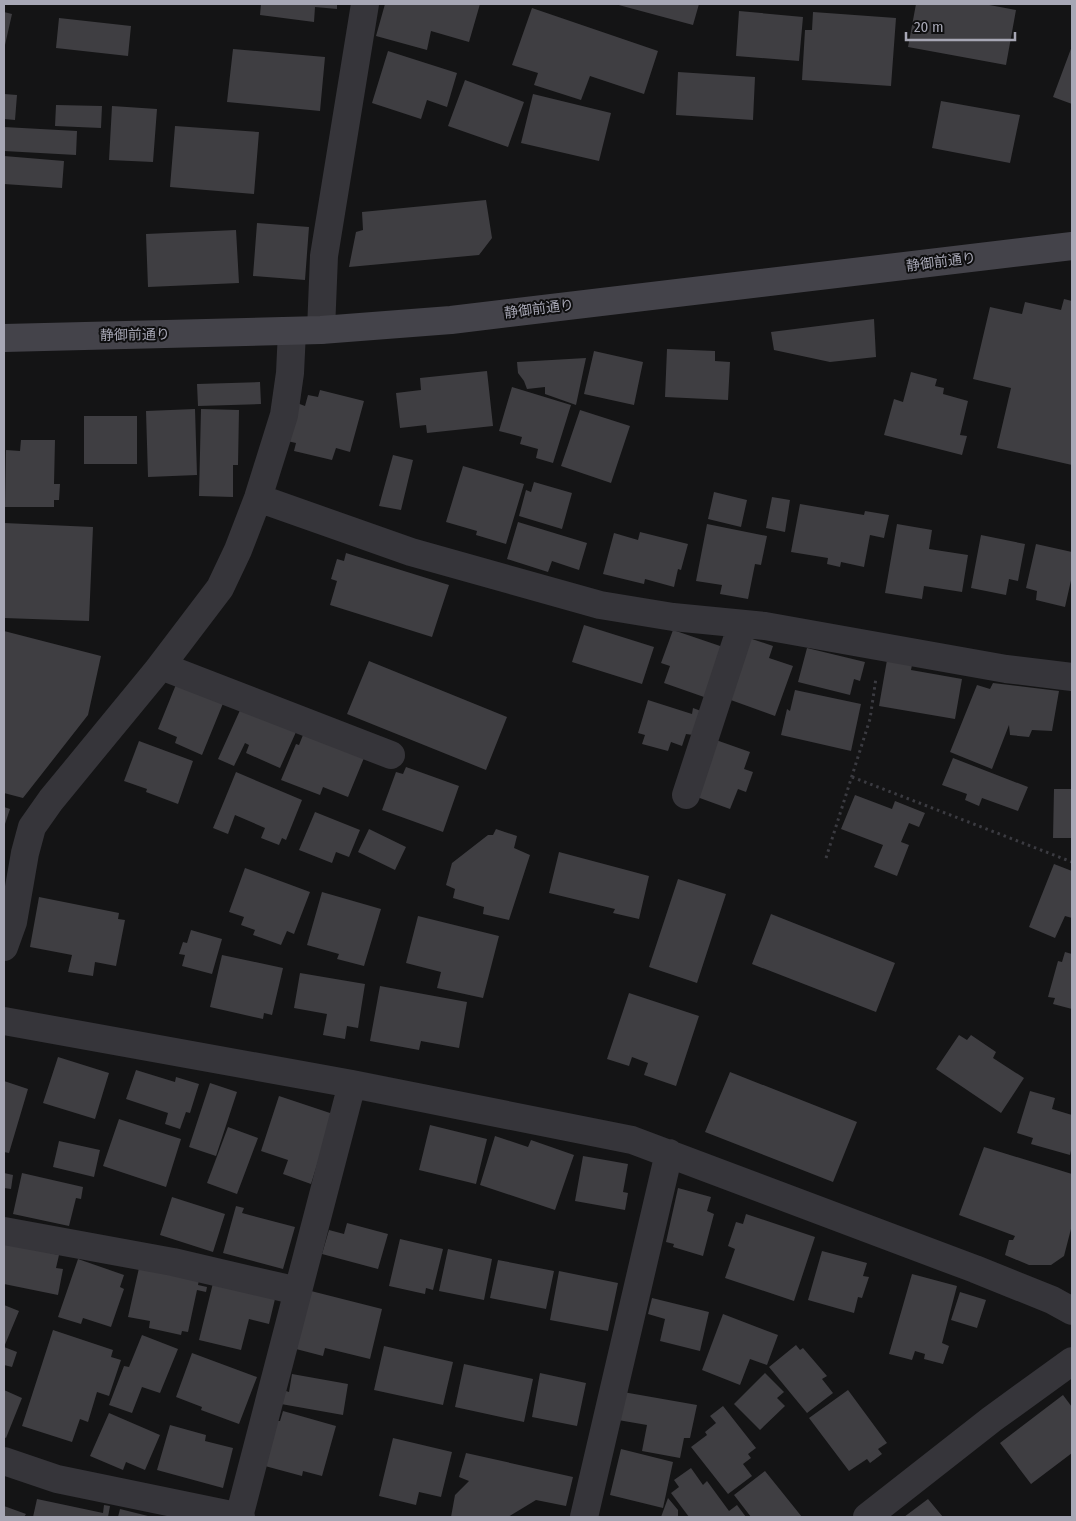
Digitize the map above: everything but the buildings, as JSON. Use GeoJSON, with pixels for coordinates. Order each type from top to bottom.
{"type":"FeatureCollection","features":[{"type":"Feature","properties":{"kind":"street"},"geometry":{"type":"LineString","coordinates":[[321,330],[324,256],[365,4]]}},
{"type":"Feature","properties":{"kind":"street","name":"静御前通り"},"geometry":{"type":"LineString","coordinates":[[4,338],[321,330],[451,320],[1072,246]]}},
{"type":"Feature","properties":{"kind":"street"},"geometry":{"type":"LineString","coordinates":[[4,947],[13,922],[24,853],[32,827],[51,800],[161,666],[220,588],[238,550],[270,464],[287,401],[292,331]]}},
{"type":"Feature","properties":{"kind":"street"},"geometry":{"type":"LineString","coordinates":[[258,498],[411,552],[573,599],[673,617],[765,626],[1006,670],[1072,677]]}},
{"type":"Feature","properties":{"kind":"street"},"geometry":{"type":"LineString","coordinates":[[686,795],[742,624]]}},
{"type":"Feature","properties":{"kind":"street"},"geometry":{"type":"LineString","coordinates":[[161,666],[391,755]]}},
{"type":"Feature","properties":{"kind":"street"},"geometry":{"type":"LineString","coordinates":[[4,1021],[352,1084],[608,1134],[669,1153],[1071,1307]]}},
{"type":"Feature","properties":{"kind":"street"},"geometry":{"type":"LineString","coordinates":[[4,1462],[57,1479],[239,1517],[352,1084]]}},
{"type":"Feature","properties":{"kind":"street"},"geometry":{"type":"LineString","coordinates":[[584,1517],[669,1153]]}},
{"type":"Feature","properties":{"kind":"street"},"geometry":{"type":"LineString","coordinates":[[4,1232],[173,1262],[298,1291]]}},
{"type":"Feature","properties":{"kind":"street"},"geometry":{"type":"LineString","coordinates":[[867,1517],[992,1419],[1072,1362]]}},
{"type":"Feature","properties":{"kind":"path"},"geometry":{"type":"LineString","coordinates":[[826,858],[870,719],[880,648]]}},
{"type":"Feature","properties":{"kind":"path"},"geometry":{"type":"LineString","coordinates":[[852,777],[1072,862]]}}]}
